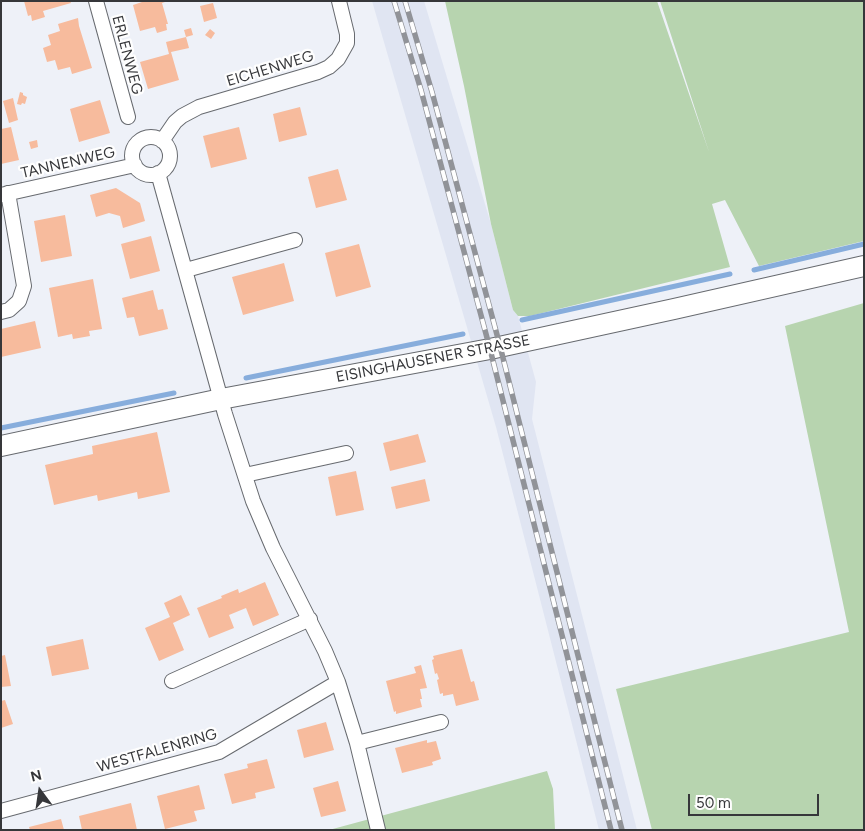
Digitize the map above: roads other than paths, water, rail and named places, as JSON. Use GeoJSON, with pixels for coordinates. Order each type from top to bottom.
{"type":"FeatureCollection","features":[{"type":"Feature","properties":{"kind":"street","name":"ERLENWEG"},"geometry":{"type":"LineString","coordinates":[[96,1],[128,117]]}},
{"type":"Feature","properties":{"kind":"street","name":"EICHENWEG"},"geometry":{"type":"LineString","coordinates":[[162,141],[175,122],[198,107],[312,74],[329,67],[338,59],[347,43],[347,34],[339,1]]}},
{"type":"Feature","properties":{"kind":"street"},"geometry":{"type":"LineString","coordinates":[[150,137],[162,141],[169,150],[170,158],[165,169],[158,173],[147,174],[140,171],[135,165],[133,152],[140,141],[150,137]]}},
{"type":"Feature","properties":{"kind":"street","name":"TANNENWEG"},"geometry":{"type":"LineString","coordinates":[[1,312],[9,310],[19,301],[24,286],[5,194],[135,165]]}},
{"type":"Feature","properties":{"kind":"street"},"geometry":{"type":"LineString","coordinates":[[158,173],[221,399],[253,501],[273,548],[310,619],[338,682],[357,744],[378,830]]}},
{"type":"Feature","properties":{"kind":"street"},"geometry":{"type":"LineString","coordinates":[[186,270],[295,240]]}},
{"type":"Feature","properties":{"kind":"street","name":"EISINGHAUSENER STRASSE"},"geometry":{"type":"LineString","coordinates":[[1,446],[221,399],[490,349],[864,266]]}},
{"type":"Feature","properties":{"kind":"street"},"geometry":{"type":"LineString","coordinates":[[245,475],[346,453]]}},
{"type":"Feature","properties":{"kind":"street"},"geometry":{"type":"LineString","coordinates":[[172,681],[310,619]]}},
{"type":"Feature","properties":{"kind":"street","name":"WESTFALENRING"},"geometry":{"type":"LineString","coordinates":[[1,811],[218,752],[338,682]]}},
{"type":"Feature","properties":{"kind":"street"},"geometry":{"type":"LineString","coordinates":[[357,744],[441,722]]}},
{"type":"Feature","properties":{"kind":"waterway"},"geometry":{"type":"LineString","coordinates":[[754,270],[864,244]]}},
{"type":"Feature","properties":{"kind":"waterway"},"geometry":{"type":"LineString","coordinates":[[522,320],[730,274]]}},
{"type":"Feature","properties":{"kind":"waterway"},"geometry":{"type":"LineString","coordinates":[[246,378],[463,334]]}},
{"type":"Feature","properties":{"kind":"waterway"},"geometry":{"type":"LineString","coordinates":[[1,428],[174,393]]}},
{"type":"Feature","properties":{"kind":"railway"},"geometry":{"type":"LineString","coordinates":[[394,1],[421,90],[490,349],[611,830]]}},
{"type":"Feature","properties":{"kind":"railway"},"geometry":{"type":"LineString","coordinates":[[405,1],[432,92],[500,346],[622,830]]}}]}
